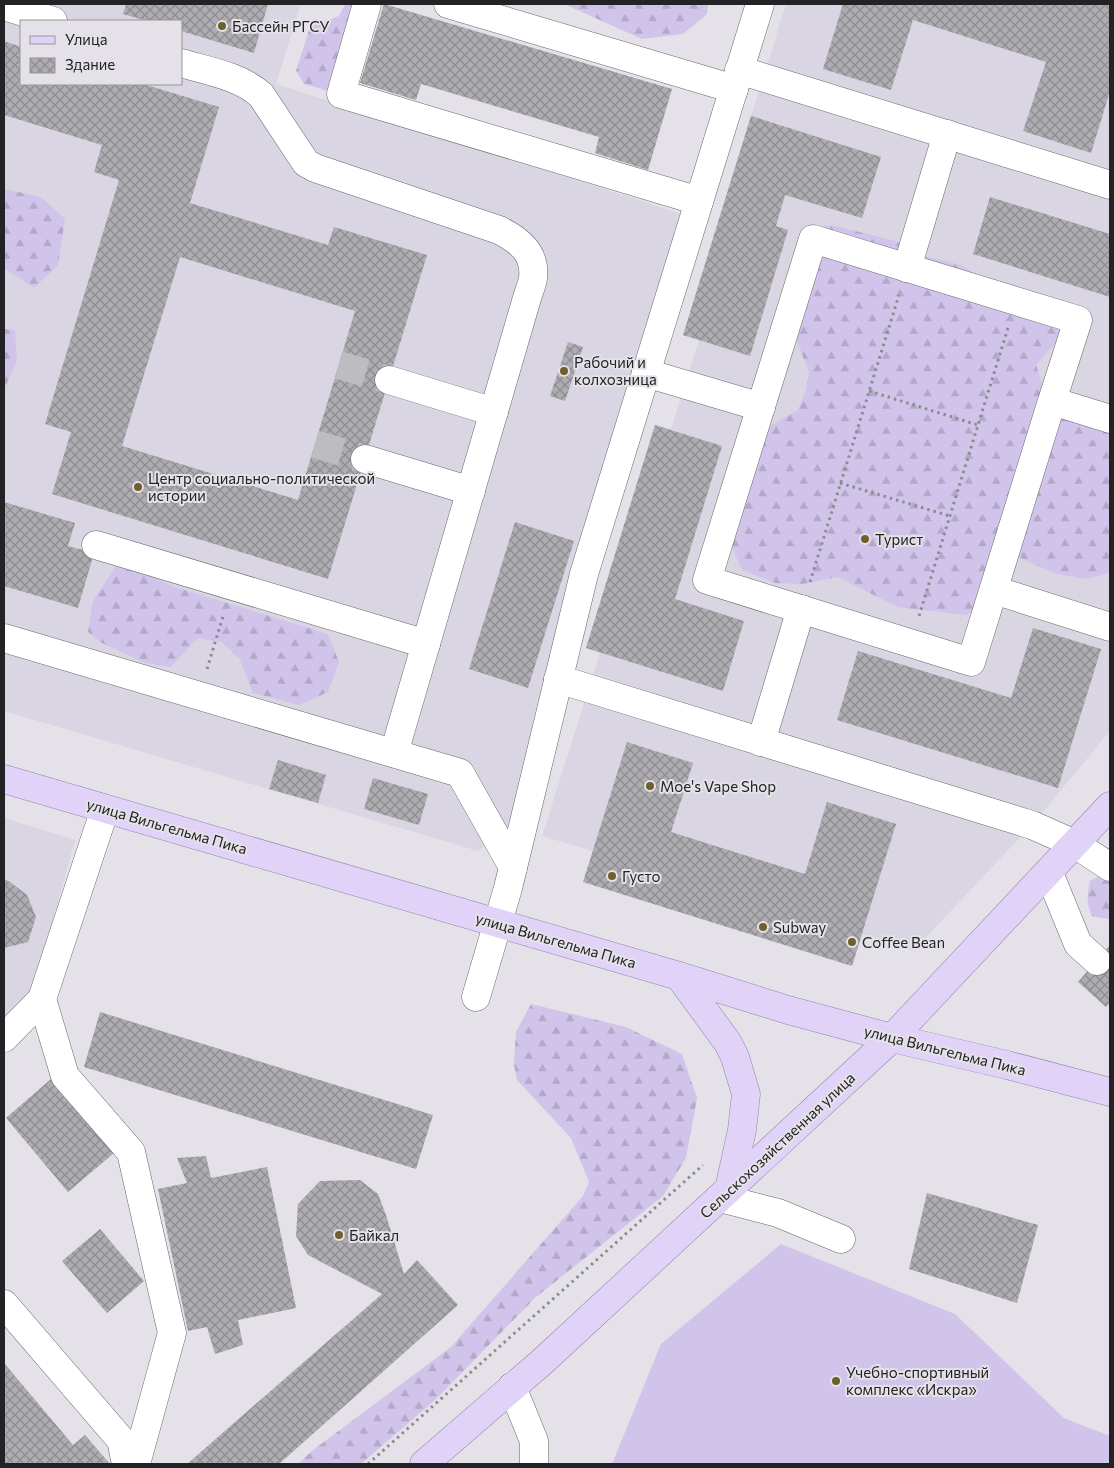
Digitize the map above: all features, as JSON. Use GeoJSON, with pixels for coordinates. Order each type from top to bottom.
{"type":"FeatureCollection","features":[{"type":"Feature","properties":{"kind":"main road","name":"улица Вильгельма Пика"},"geometry":{"type":"LineString","coordinates":[[4,779],[498,922],[788,1010],[1110,1092]]}},
{"type":"Feature","properties":{"kind":"main road","name":"Сельскохозяйственная улица"},"geometry":{"type":"LineString","coordinates":[[424,1464],[543,1361],[892,1038],[1110,806]]}},
{"type":"Feature","properties":{"kind":"main road"},"geometry":{"type":"LineString","coordinates":[[679,976],[728,1043],[735,1058],[746,1094],[742,1130],[724,1193]]}},
{"type":"Feature","properties":{"kind":"lane"},"geometry":{"type":"LineString","coordinates":[[367,4],[341,94],[699,201]]}},
{"type":"Feature","properties":{"kind":"lane"},"geometry":{"type":"LineString","coordinates":[[448,4],[947,134],[1110,185]]}},
{"type":"Feature","properties":{"kind":"lane"},"geometry":{"type":"LineString","coordinates":[[476,996],[513,867],[584,574],[760,4]]}},
{"type":"Feature","properties":{"kind":"lane"},"geometry":{"type":"LineString","coordinates":[[4,6],[50,20]]}},
{"type":"Feature","properties":{"kind":"lane"},"geometry":{"type":"LineString","coordinates":[[182,63],[252,87],[261,95],[306,163],[315,168],[499,230],[515,238],[529,254],[533,278],[394,753]]}},
{"type":"Feature","properties":{"kind":"lane"},"geometry":{"type":"LineString","coordinates":[[907,268],[947,134]]}},
{"type":"Feature","properties":{"kind":"lane"},"geometry":{"type":"LineString","coordinates":[[813,239],[907,268],[1078,320],[971,662],[707,580],[813,239]]}},
{"type":"Feature","properties":{"kind":"lane"},"geometry":{"type":"LineString","coordinates":[[646,373],[761,407]]}},
{"type":"Feature","properties":{"kind":"lane"},"geometry":{"type":"LineString","coordinates":[[389,380],[494,412]]}},
{"type":"Feature","properties":{"kind":"lane"},"geometry":{"type":"LineString","coordinates":[[1052,401],[1110,419]]}},
{"type":"Feature","properties":{"kind":"lane"},"geometry":{"type":"LineString","coordinates":[[365,459],[471,491]]}},
{"type":"Feature","properties":{"kind":"lane"},"geometry":{"type":"LineString","coordinates":[[96,545],[426,644]]}},
{"type":"Feature","properties":{"kind":"lane"},"geometry":{"type":"LineString","coordinates":[[994,590],[1110,627]]}},
{"type":"Feature","properties":{"kind":"lane"},"geometry":{"type":"LineString","coordinates":[[761,742],[801,609]]}},
{"type":"Feature","properties":{"kind":"lane"},"geometry":{"type":"LineString","coordinates":[[4,638],[460,773],[513,867]]}},
{"type":"Feature","properties":{"kind":"lane"},"geometry":{"type":"LineString","coordinates":[[558,679],[1032,825],[1075,844],[1110,867]]}},
{"type":"Feature","properties":{"kind":"lane"},"geometry":{"type":"LineString","coordinates":[[4,1038],[42,999],[105,809]]}},
{"type":"Feature","properties":{"kind":"lane"},"geometry":{"type":"LineString","coordinates":[[1049,873],[1078,944],[1097,961]]}},
{"type":"Feature","properties":{"kind":"lane"},"geometry":{"type":"LineString","coordinates":[[42,999],[65,1076],[131,1152],[172,1333],[136,1464]]}},
{"type":"Feature","properties":{"kind":"lane"},"geometry":{"type":"LineString","coordinates":[[724,1193],[841,1239]]}},
{"type":"Feature","properties":{"kind":"lane"},"geometry":{"type":"LineString","coordinates":[[4,1304],[121,1440],[126,1464]]}},
{"type":"Feature","properties":{"kind":"lane"},"geometry":{"type":"LineString","coordinates":[[512,1387],[534,1441],[534,1464]]}},
{"type":"Feature","properties":{"kind":"path"},"geometry":{"type":"LineString","coordinates":[[801,609],[907,268]]}},
{"type":"Feature","properties":{"kind":"path"},"geometry":{"type":"LineString","coordinates":[[911,643],[1016,302]]}},
{"type":"Feature","properties":{"kind":"path"},"geometry":{"type":"LineString","coordinates":[[869,391],[978,425]]}},
{"type":"Feature","properties":{"kind":"path"},"geometry":{"type":"LineString","coordinates":[[840,483],[950,516]]}},
{"type":"Feature","properties":{"kind":"path"},"geometry":{"type":"LineString","coordinates":[[199,696],[233,586]]}},
{"type":"Feature","properties":{"kind":"path"},"geometry":{"type":"LineString","coordinates":[[368,1464],[706,1163]]}},
{"type":"Feature","properties":{"kind":"shaded area"},"geometry":{"type":"Polygon","coordinates":[[[4,4],[301,4],[276,84],[682,214],[513,821],[478,851],[4,711],[4,4]]]}},
{"type":"Feature","properties":{"kind":"shaded area","name":"Турист"},"geometry":{"type":"Polygon","coordinates":[[[786,4],[1110,4],[1110,731],[1032,825],[913,951],[863,934],[852,966],[583,882],[593,851],[542,836],[600,653],[586,648],[655,425],[671,429],[699,340],[683,335],[786,4]]]}},
{"type":"Feature","properties":{"kind":"shaded area"},"geometry":{"type":"Polygon","coordinates":[[[4,818],[75,840],[34,989],[4,1018],[4,818]]]}},
{"type":"Feature","properties":{"kind":"green space"},"geometry":{"type":"Polygon","coordinates":[[[345,4],[372,4],[335,93],[304,84],[296,71],[310,27],[339,16],[345,4]]]}},
{"type":"Feature","properties":{"kind":"green space"},"geometry":{"type":"Polygon","coordinates":[[[564,4],[708,4],[707,14],[683,34],[642,39],[564,4]]]}},
{"type":"Feature","properties":{"kind":"green space"},"geometry":{"type":"Polygon","coordinates":[[[4,189],[41,197],[65,219],[58,265],[34,288],[4,268],[4,189]]]}},
{"type":"Feature","properties":{"kind":"green space"},"geometry":{"type":"Polygon","coordinates":[[[831,225],[896,241],[924,256],[961,265],[1062,325],[1057,341],[1036,365],[1044,388],[1080,409],[1110,404],[1110,572],[1088,579],[1056,574],[1016,556],[981,606],[966,615],[898,607],[837,577],[803,584],[775,583],[742,570],[728,538],[760,432],[798,410],[806,390],[809,372],[796,339],[808,229],[831,225]]]}},
{"type":"Feature","properties":{"kind":"green space"},"geometry":{"type":"Polygon","coordinates":[[[4,329],[15,330],[17,360],[5,388],[4,388],[4,329]]]}},
{"type":"Feature","properties":{"kind":"green space"},"geometry":{"type":"Polygon","coordinates":[[[129,562],[169,585],[328,634],[339,662],[328,692],[299,705],[253,693],[240,660],[222,642],[198,638],[170,667],[145,663],[100,642],[88,632],[93,601],[115,567],[129,562]]]}},
{"type":"Feature","properties":{"kind":"green space"},"geometry":{"type":"Polygon","coordinates":[[[1099,876],[1110,882],[1110,918],[1107,919],[1092,916],[1088,903],[1090,881],[1099,876]]]}},
{"type":"Feature","properties":{"kind":"green space"},"geometry":{"type":"Polygon","coordinates":[[[531,1004],[626,1027],[682,1054],[697,1098],[686,1158],[663,1196],[536,1297],[435,1400],[361,1464],[298,1464],[313,1450],[451,1347],[583,1196],[589,1182],[571,1138],[517,1080],[514,1064],[516,1032],[531,1004]]]}},
{"type":"Feature","properties":{"kind":"green space","name":"Учебно-спортивный комплекс «Искра»"},"geometry":{"type":"Polygon","coordinates":[[[781,1244],[955,1314],[1064,1418],[1110,1436],[1110,1464],[612,1464],[661,1344],[781,1244]]]}},
{"type":"Feature","properties":{"kind":"building","name":"Бассейн РГСУ"},"geometry":{"type":"Polygon","coordinates":[[[126,4],[268,4],[254,53],[182,31],[182,20],[144,20],[123,14],[126,4]]]}},
{"type":"Feature","properties":{"kind":"building"},"geometry":{"type":"Polygon","coordinates":[[[384,4],[672,89],[648,170],[595,153],[599,137],[421,84],[416,100],[360,83],[384,4]]]}},
{"type":"Feature","properties":{"kind":"building"},"geometry":{"type":"Polygon","coordinates":[[[843,4],[1110,5],[1110,91],[1091,153],[1023,131],[1046,62],[913,20],[891,90],[823,69],[843,4]]]}},
{"type":"Feature","properties":{"kind":"building"},"geometry":{"type":"Polygon","coordinates":[[[4,41],[20,47],[20,85],[146,85],[219,107],[190,203],[328,245],[334,227],[427,255],[328,579],[52,494],[71,432],[45,424],[119,180],[94,172],[102,145],[4,115],[4,41]],[[180,257],[122,446],[298,500],[355,311],[180,257]]]}},
{"type":"Feature","properties":{"kind":"building"},"geometry":{"type":"Polygon","coordinates":[[[751,116],[881,157],[862,218],[785,195],[776,226],[788,230],[750,356],[683,335],[751,116]]]}},
{"type":"Feature","properties":{"kind":"building"},"geometry":{"type":"Polygon","coordinates":[[[990,197],[1110,234],[1110,297],[973,254],[990,197]]]}},
{"type":"Feature","properties":{"kind":"building"},"geometry":{"type":"Polygon","coordinates":[[[568,342],[583,347],[565,401],[550,396],[568,342]]]}},
{"type":"Feature","properties":{"kind":"building"},"geometry":{"type":"Polygon","coordinates":[[[655,425],[722,446],[675,599],[744,621],[723,691],[586,648],[655,425]]]}},
{"type":"Feature","properties":{"kind":"building"},"geometry":{"type":"Polygon","coordinates":[[[4,502],[75,523],[68,546],[94,553],[78,608],[4,586],[4,502]]]}},
{"type":"Feature","properties":{"kind":"building"},"geometry":{"type":"Polygon","coordinates":[[[515,522],[574,541],[528,688],[469,669],[515,522]]]}},
{"type":"Feature","properties":{"kind":"building"},"geometry":{"type":"Polygon","coordinates":[[[1033,628],[1101,649],[1058,788],[837,720],[858,651],[1011,698],[1033,628]]]}},
{"type":"Feature","properties":{"kind":"building"},"geometry":{"type":"Polygon","coordinates":[[[627,742],[693,763],[671,832],[805,874],[827,802],[896,824],[852,966],[583,882],[627,742]]]}},
{"type":"Feature","properties":{"kind":"building"},"geometry":{"type":"Polygon","coordinates":[[[278,760],[326,775],[318,803],[269,789],[278,760]]]}},
{"type":"Feature","properties":{"kind":"building"},"geometry":{"type":"Polygon","coordinates":[[[373,778],[428,794],[419,825],[364,809],[373,778]]]}},
{"type":"Feature","properties":{"kind":"building"},"geometry":{"type":"Polygon","coordinates":[[[4,879],[27,895],[36,917],[28,942],[4,948],[4,879]]]}},
{"type":"Feature","properties":{"kind":"building"},"geometry":{"type":"Polygon","coordinates":[[[1110,945],[1110,1003],[1106,1007],[1078,982],[1110,945]]]}},
{"type":"Feature","properties":{"kind":"building"},"geometry":{"type":"Polygon","coordinates":[[[100,1012],[433,1115],[416,1169],[84,1067],[100,1012]]]}},
{"type":"Feature","properties":{"kind":"building"},"geometry":{"type":"Polygon","coordinates":[[[51,1079],[114,1153],[68,1192],[6,1118],[51,1079]]]}},
{"type":"Feature","properties":{"kind":"building"},"geometry":{"type":"Polygon","coordinates":[[[206,1156],[211,1178],[267,1167],[296,1308],[238,1320],[243,1345],[215,1354],[207,1327],[188,1331],[158,1189],[187,1183],[177,1158],[206,1156]]]}},
{"type":"Feature","properties":{"kind":"building"},"geometry":{"type":"Polygon","coordinates":[[[360,1180],[378,1194],[404,1274],[417,1260],[458,1305],[279,1464],[187,1464],[382,1294],[308,1255],[296,1236],[298,1204],[320,1181],[360,1180]]]}},
{"type":"Feature","properties":{"kind":"building"},"geometry":{"type":"Polygon","coordinates":[[[927,1193],[1038,1225],[1017,1303],[909,1269],[927,1193]]]}},
{"type":"Feature","properties":{"kind":"building"},"geometry":{"type":"Polygon","coordinates":[[[100,1229],[144,1281],[107,1313],[62,1261],[100,1229]]]}},
{"type":"Feature","properties":{"kind":"building"},"geometry":{"type":"Polygon","coordinates":[[[4,1363],[73,1445],[85,1435],[110,1464],[5,1464],[4,1363]]]}},
{"type":"Feature","properties":{"kind":"tunnel"},"geometry":{"type":"LineString","coordinates":[[339,365],[389,380]]}},
{"type":"Feature","properties":{"kind":"tunnel"},"geometry":{"type":"LineString","coordinates":[[315,444],[365,459]]}},
{"type":"Feature","properties":{"kind":"place","name":"Бассейн РГСУ"},"geometry":{"type":"Point","coordinates":[222,26]}},
{"type":"Feature","properties":{"kind":"place","name":"Рабочий и колхозница"},"geometry":{"type":"Point","coordinates":[564,371]}},
{"type":"Feature","properties":{"kind":"place","name":"Центр социально-политической истории"},"geometry":{"type":"Point","coordinates":[138,487]}},
{"type":"Feature","properties":{"kind":"place","name":"Турист"},"geometry":{"type":"Point","coordinates":[865,539]}},
{"type":"Feature","properties":{"kind":"place","name":"Moe's Vape Shop"},"geometry":{"type":"Point","coordinates":[650,786]}},
{"type":"Feature","properties":{"kind":"place","name":"Густо"},"geometry":{"type":"Point","coordinates":[612,876]}},
{"type":"Feature","properties":{"kind":"place","name":"Subway"},"geometry":{"type":"Point","coordinates":[763,927]}},
{"type":"Feature","properties":{"kind":"place","name":"Coffee Bean"},"geometry":{"type":"Point","coordinates":[852,942]}},
{"type":"Feature","properties":{"kind":"place","name":"Байкал"},"geometry":{"type":"Point","coordinates":[339,1235]}},
{"type":"Feature","properties":{"kind":"place","name":"Учебно-спортивный комплекс «Искра»"},"geometry":{"type":"Point","coordinates":[836,1381]}}]}
